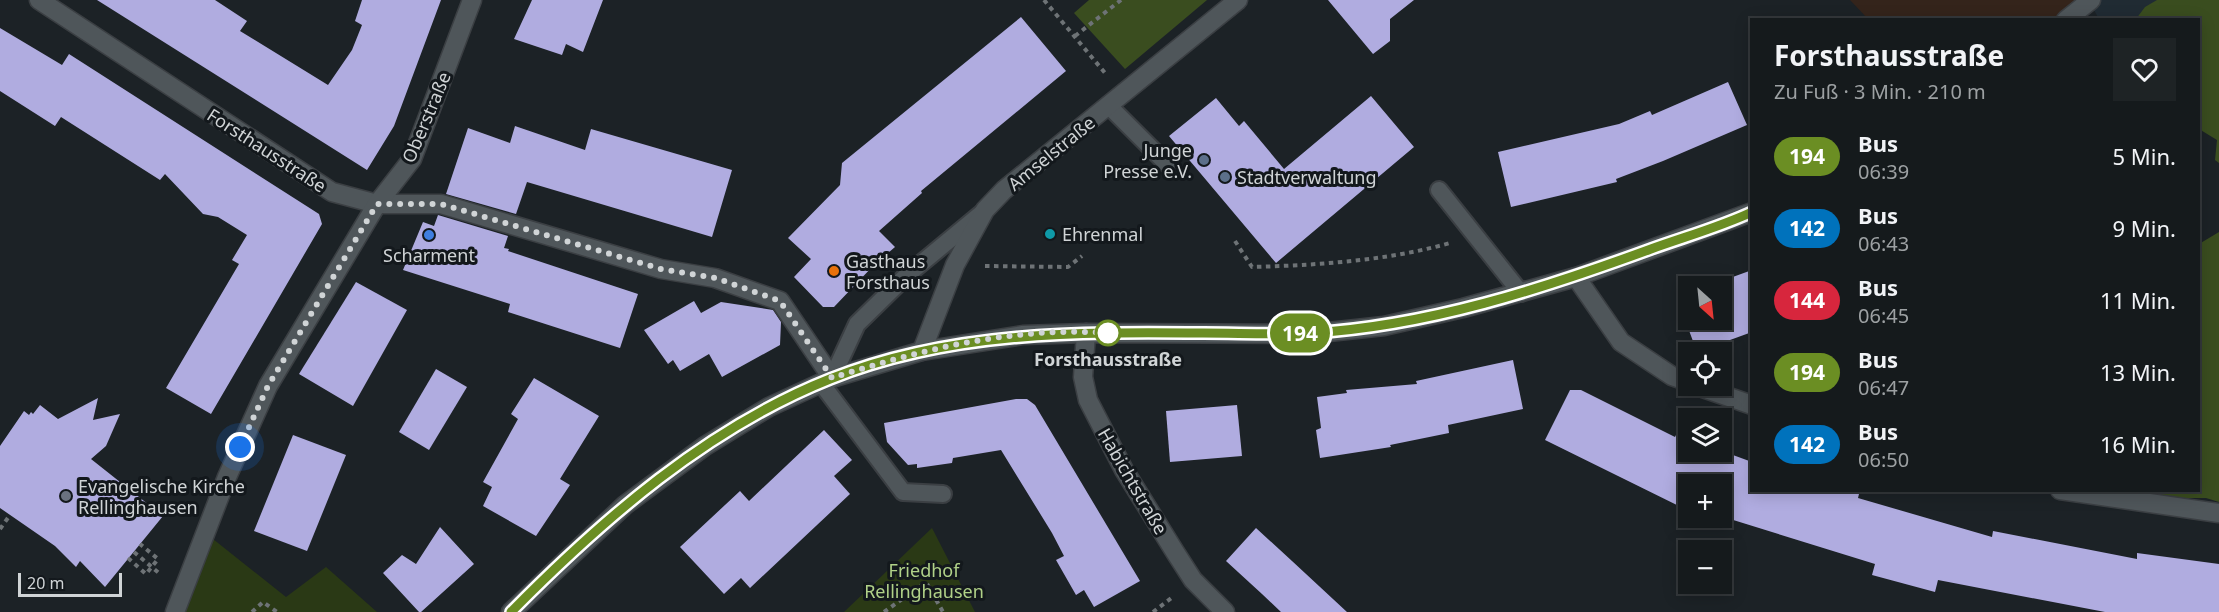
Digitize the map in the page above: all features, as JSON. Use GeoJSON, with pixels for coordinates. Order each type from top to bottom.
{"type":"FeatureCollection","features":[{"type":"Feature","properties":{"kind":"street","name":"Forsthausstraße"},"geometry":{"type":"LineString","coordinates":[[39,0],[332,192],[377,204],[441,204],[661,269],[716,278],[780,301],[826,381]]}},
{"type":"Feature","properties":{"kind":"street","name":"Oberstraße"},"geometry":{"type":"LineString","coordinates":[[174,612],[227,477],[268,386],[377,204],[412,159],[472,0]]}},
{"type":"Feature","properties":{"kind":"street","name":"Amselstraße"},"geometry":{"type":"LineString","coordinates":[[922,351],[955,265],[985,210],[1004,190],[1238,0]]}},
{"type":"Feature","properties":{"kind":"street"},"geometry":{"type":"LineString","coordinates":[[2068,18],[2091,0]]}},
{"type":"Feature","properties":{"kind":"street"},"geometry":{"type":"LineString","coordinates":[[511,612],[625,505],[705,446],[760,413],[826,381],[922,351],[1012,336],[1086,333],[1320,333],[1384,326],[1521,293],[1576,277],[1750,213]]}},
{"type":"Feature","properties":{"kind":"street"},"geometry":{"type":"LineString","coordinates":[[1576,277],[1621,342],[1678,378]]}},
{"type":"Feature","properties":{"kind":"street","name":"Habichtstraße"},"geometry":{"type":"LineString","coordinates":[[1086,333],[1083,377],[1088,400],[1124,470],[1193,580],[1225,612]]}},
{"type":"Feature","properties":{"kind":"street"},"geometry":{"type":"LineString","coordinates":[[1726,396],[1750,404]]}},
{"type":"Feature","properties":{"kind":"street"},"geometry":{"type":"LineString","coordinates":[[2074,492],[2219,513]]}},
{"type":"Feature","properties":{"kind":"lane"},"geometry":{"type":"LineString","coordinates":[[1116,100],[1167,164]]}},
{"type":"Feature","properties":{"kind":"lane"},"geometry":{"type":"LineString","coordinates":[[1439,190],[1521,293]]}},
{"type":"Feature","properties":{"kind":"lane"},"geometry":{"type":"LineString","coordinates":[[943,494],[903,492],[826,381],[857,324],[907,275],[985,210]]}},
{"type":"Feature","properties":{"kind":"path"},"geometry":{"type":"LineString","coordinates":[[1044,0],[1075,36],[1116,100]]}},
{"type":"Feature","properties":{"kind":"path"},"geometry":{"type":"LineString","coordinates":[[1075,36],[1121,0]]}},
{"type":"Feature","properties":{"kind":"path"},"geometry":{"type":"LineString","coordinates":[[1235,242],[1252,267],[1349,261],[1424,250],[1476,235]]}},
{"type":"Feature","properties":{"kind":"path"},"geometry":{"type":"LineString","coordinates":[[955,265],[1068,267],[1082,256]]}},
{"type":"Feature","properties":{"kind":"path"},"geometry":{"type":"LineString","coordinates":[[0,528],[10,515]]}},
{"type":"Feature","properties":{"kind":"path"},"geometry":{"type":"LineString","coordinates":[[128,558],[146,574],[158,559],[140,544]]}},
{"type":"Feature","properties":{"kind":"path"},"geometry":{"type":"LineString","coordinates":[[134,552],[152,567]]}},
{"type":"Feature","properties":{"kind":"path"},"geometry":{"type":"LineString","coordinates":[[884,612],[926,582],[943,612]]}},
{"type":"Feature","properties":{"kind":"path"},"geometry":{"type":"LineString","coordinates":[[252,612],[262,602],[277,612]]}},
{"type":"Feature","properties":{"kind":"shaded area"},"geometry":{"type":"Polygon","coordinates":[[[1850,0],[2090,0],[2068,18],[1867,18],[1850,0]]]}},
{"type":"Feature","properties":{"kind":"shaded area"},"geometry":{"type":"Polygon","coordinates":[[[2094,0],[2219,0],[2200,19],[2098,18],[2090,3],[2094,0]]]}},
{"type":"Feature","properties":{"kind":"green space"},"geometry":{"type":"Polygon","coordinates":[[[1089,0],[1207,0],[1125,69],[1074,13],[1089,0]]]}},
{"type":"Feature","properties":{"kind":"green space"},"geometry":{"type":"Polygon","coordinates":[[[2157,0],[2219,0],[2219,163],[2215,160],[2217,140],[2200,130],[2200,18],[2137,18],[2145,7],[2157,0]]]}},
{"type":"Feature","properties":{"kind":"green space"},"geometry":{"type":"Polygon","coordinates":[[[2219,232],[2219,502],[2206,498],[2171,498],[2152,492],[2200,492],[2200,243],[2219,232]]]}},
{"type":"Feature","properties":{"kind":"green space","name":"Friedhof Rellinghausen"},"geometry":{"type":"Polygon","coordinates":[[[932,528],[975,612],[844,612],[932,528]]]}},
{"type":"Feature","properties":{"kind":"green space"},"geometry":{"type":"Polygon","coordinates":[[[208,535],[286,597],[326,567],[377,612],[177,612],[208,535]]]}},
{"type":"Feature","properties":{"kind":"building"},"geometry":{"type":"Polygon","coordinates":[[[97,0],[215,0],[247,21],[240,31],[328,85],[352,50],[362,25],[355,21],[362,0],[441,0],[394,126],[367,170],[97,0]]]}},
{"type":"Feature","properties":{"kind":"building"},"geometry":{"type":"Polygon","coordinates":[[[532,0],[603,0],[583,52],[566,44],[562,55],[514,39],[532,0]]]}},
{"type":"Feature","properties":{"kind":"building"},"geometry":{"type":"Polygon","coordinates":[[[1328,0],[1414,0],[1390,19],[1390,41],[1373,54],[1328,0]]]}},
{"type":"Feature","properties":{"kind":"building"},"geometry":{"type":"Polygon","coordinates":[[[1021,17],[1066,71],[921,191],[922,193],[879,231],[895,247],[874,265],[834,307],[823,307],[794,277],[811,259],[788,238],[840,185],[842,163],[1021,17]]]}},
{"type":"Feature","properties":{"kind":"building"},"geometry":{"type":"Polygon","coordinates":[[[0,28],[62,65],[69,54],[319,214],[322,224],[211,414],[166,388],[239,264],[232,260],[247,235],[218,217],[203,214],[165,174],[160,180],[61,117],[55,126],[0,91],[0,28]]]}},
{"type":"Feature","properties":{"kind":"building"},"geometry":{"type":"Polygon","coordinates":[[[1728,82],[1747,125],[1616,179],[1617,182],[1511,207],[1498,152],[1619,124],[1650,111],[1652,115],[1728,82]]]}},
{"type":"Feature","properties":{"kind":"building"},"geometry":{"type":"Polygon","coordinates":[[[1371,96],[1414,147],[1276,263],[1169,136],[1216,98],[1239,126],[1244,121],[1284,169],[1371,96]]]}},
{"type":"Feature","properties":{"kind":"building"},"geometry":{"type":"Polygon","coordinates":[[[515,126],[585,150],[591,129],[732,170],[712,237],[527,182],[516,214],[446,194],[468,128],[510,143],[515,126]]]}},
{"type":"Feature","properties":{"kind":"building"},"geometry":{"type":"Polygon","coordinates":[[[438,215],[508,236],[504,248],[509,249],[508,251],[638,294],[620,348],[508,312],[510,304],[403,270],[423,222],[434,226],[438,215]]]}},
{"type":"Feature","properties":{"kind":"building"},"geometry":{"type":"Polygon","coordinates":[[[1750,271],[1750,333],[1724,342],[1693,342],[1689,330],[1732,330],[1732,277],[1750,271]]]}},
{"type":"Feature","properties":{"kind":"building"},"geometry":{"type":"Polygon","coordinates":[[[356,282],[407,310],[353,406],[299,374],[356,282]]]}},
{"type":"Feature","properties":{"kind":"building"},"geometry":{"type":"Polygon","coordinates":[[[694,301],[701,313],[721,302],[773,310],[781,322],[780,345],[722,377],[709,354],[680,371],[673,360],[668,364],[644,330],[694,301]]]}},
{"type":"Feature","properties":{"kind":"building"},"geometry":{"type":"Polygon","coordinates":[[[1513,360],[1523,409],[1448,425],[1449,433],[1390,445],[1391,447],[1320,458],[1316,430],[1321,428],[1317,397],[1347,393],[1346,390],[1417,384],[1416,381],[1513,360]]]}},
{"type":"Feature","properties":{"kind":"building"},"geometry":{"type":"Polygon","coordinates":[[[436,369],[467,387],[429,450],[399,432],[436,369]]]}},
{"type":"Feature","properties":{"kind":"building"},"geometry":{"type":"Polygon","coordinates":[[[534,378],[599,416],[560,479],[570,485],[536,536],[483,506],[492,487],[483,482],[518,419],[511,414],[534,378]]]}},
{"type":"Feature","properties":{"kind":"building"},"geometry":{"type":"Polygon","coordinates":[[[1570,390],[1581,390],[1675,437],[1678,433],[1678,462],[1732,462],[1732,455],[1750,461],[1750,492],[1860,492],[1858,498],[1992,537],[1993,531],[2137,559],[2137,553],[2219,564],[2219,612],[2105,612],[1938,580],[1935,592],[1872,575],[1875,564],[1732,520],[1732,474],[1678,474],[1678,506],[1545,440],[1570,390]]]}},
{"type":"Feature","properties":{"kind":"building","name":"Evangelische Kirche Rellinghausen"},"geometry":{"type":"Polygon","coordinates":[[[98,398],[93,420],[120,414],[106,446],[91,459],[163,516],[105,587],[80,561],[76,567],[55,546],[0,508],[0,446],[24,411],[29,415],[31,412],[33,414],[40,405],[58,419],[98,398]]]}},
{"type":"Feature","properties":{"kind":"building"},"geometry":{"type":"Polygon","coordinates":[[[1016,399],[1027,399],[1035,405],[1140,581],[1094,607],[1084,590],[1076,595],[1056,560],[1064,556],[1001,450],[953,458],[952,463],[917,468],[917,464],[908,465],[887,442],[884,423],[1016,399]]]}},
{"type":"Feature","properties":{"kind":"building"},"geometry":{"type":"Polygon","coordinates":[[[1237,405],[1242,456],[1170,462],[1166,411],[1237,405]]]}},
{"type":"Feature","properties":{"kind":"building"},"geometry":{"type":"Polygon","coordinates":[[[824,430],[852,460],[834,476],[850,494],[750,588],[741,578],[724,594],[680,547],[740,491],[749,501],[824,430]]]}},
{"type":"Feature","properties":{"kind":"building"},"geometry":{"type":"Polygon","coordinates":[[[293,435],[346,455],[307,551],[254,531],[293,435]]]}},
{"type":"Feature","properties":{"kind":"building"},"geometry":{"type":"Polygon","coordinates":[[[440,527],[474,564],[419,612],[383,573],[402,555],[416,564],[440,527]]]}},
{"type":"Feature","properties":{"kind":"building"},"geometry":{"type":"Polygon","coordinates":[[[1256,528],[1347,612],[1281,612],[1226,561],[1256,528]]]}},
{"type":"Feature","properties":{"kind":"bus line","name":"194"},"geometry":{"type":"LineString","coordinates":[[511,612],[625,505],[705,446],[769,408],[832,378],[922,351],[1023,335],[1310,333],[1384,326],[1521,293],[1576,277],[1750,213]]}},
{"type":"Feature","properties":{"kind":"place","name":"Junge Presse e.V."},"geometry":{"type":"Point","coordinates":[1204,160]}},
{"type":"Feature","properties":{"kind":"place","name":"Stadtverwaltung"},"geometry":{"type":"Point","coordinates":[1225,177]}},
{"type":"Feature","properties":{"kind":"place","name":"Ehrenmal"},"geometry":{"type":"Point","coordinates":[1050,234]}},
{"type":"Feature","properties":{"kind":"place","name":"Scharment"},"geometry":{"type":"Point","coordinates":[429,235]}},
{"type":"Feature","properties":{"kind":"place","name":"Gasthaus Forsthaus"},"geometry":{"type":"Point","coordinates":[834,271]}},
{"type":"Feature","properties":{"kind":"place","name":"Forsthausstraße"},"geometry":{"type":"Point","coordinates":[1108,333]}},
{"type":"Feature","properties":{"kind":"place","name":"Evangelische Kirche Rellinghausen"},"geometry":{"type":"Point","coordinates":[66,496]}},
{"type":"Feature","properties":{"kind":"route"},"geometry":{"type":"LineString","coordinates":[[240,447],[268,386],[377,204],[441,204],[661,269],[716,278],[780,301],[832,378],[922,351],[988,339],[1023,335],[1108,333]]}}]}
